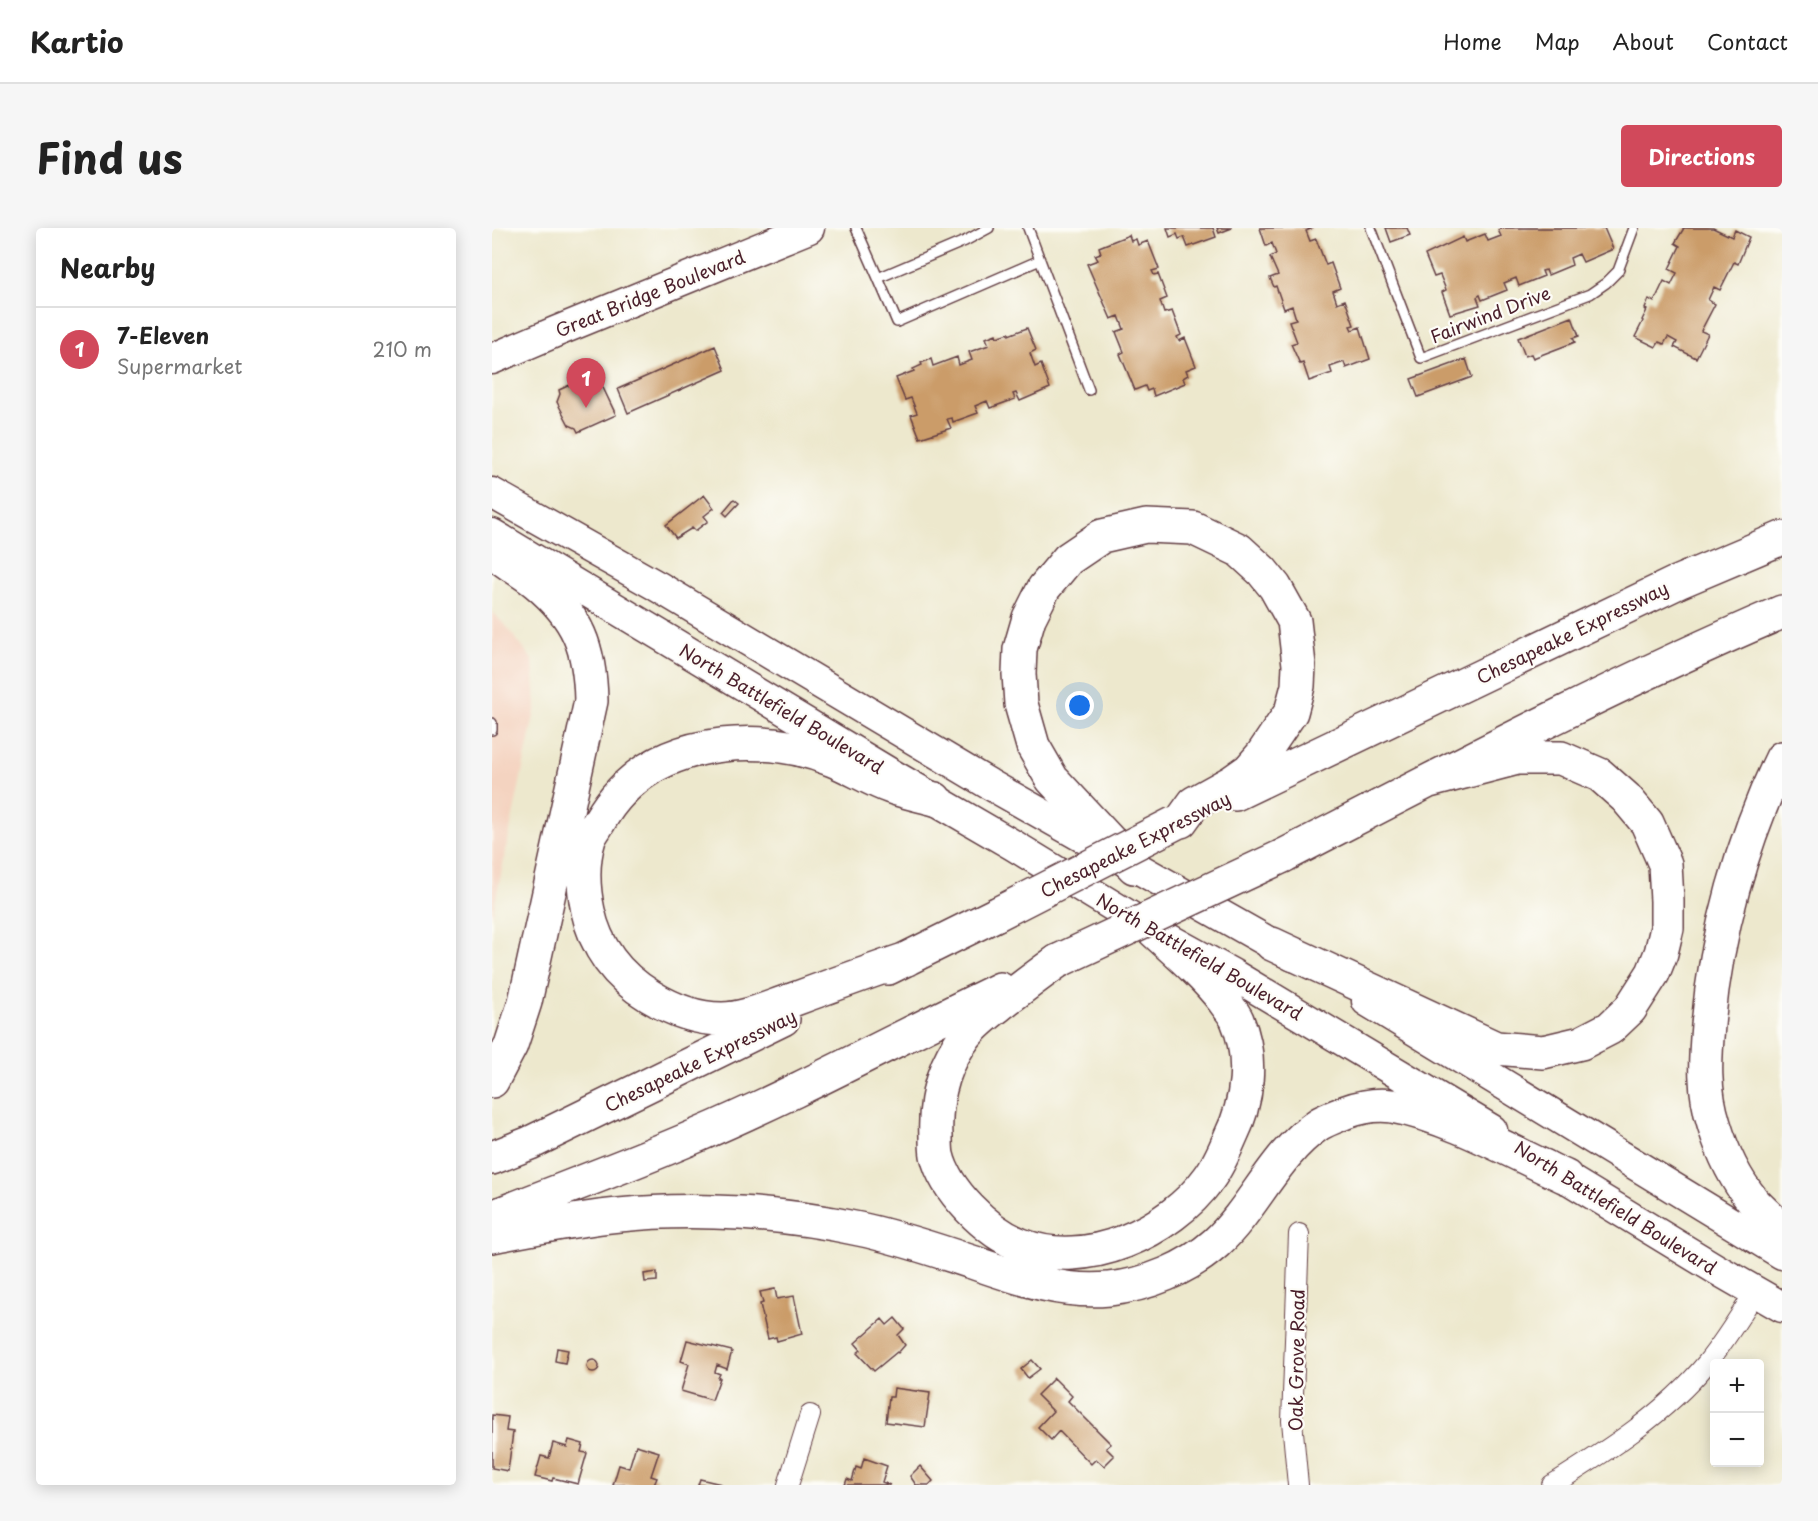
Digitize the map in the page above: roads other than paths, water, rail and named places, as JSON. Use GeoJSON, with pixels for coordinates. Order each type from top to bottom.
{"type":"FeatureCollection","features":[{"type":"Feature","properties":{"kind":"highway"},"geometry":{"type":"LineString","coordinates":[[1134,867],[1052,779],[1033,746],[1021,704],[1019,674],[1020,649],[1029,618],[1044,588],[1068,559],[1102,536],[1146,526],[1193,528],[1239,550],[1262,571],[1275,587],[1294,621],[1299,665],[1298,686],[1291,712],[1262,755],[1249,770],[1194,803],[1178,822]]}},
{"type":"Feature","properties":{"kind":"highway","name":"Chesapeake Expressway"},"geometry":{"type":"LineString","coordinates":[[492,1158],[530,1143],[997,914],[1178,822],[1677,582],[1782,538]]}},
{"type":"Feature","properties":{"kind":"highway"},"geometry":{"type":"LineString","coordinates":[[492,550],[537,582],[571,619],[588,659],[591,690],[589,714],[525,1002],[511,1045],[492,1081]]}},
{"type":"Feature","properties":{"kind":"highway"},"geometry":{"type":"LineString","coordinates":[[492,1217],[698,1136],[1058,961],[1283,856],[1550,719],[1710,643],[1782,612]]}},
{"type":"Feature","properties":{"kind":"highway"},"geometry":{"type":"LineString","coordinates":[[907,958],[753,1013],[723,1019],[695,1016],[666,1006],[637,988],[620,973],[606,956],[592,931],[586,901],[584,869],[589,838],[608,806],[627,785],[653,765],[675,755],[724,745],[782,746],[802,750],[833,760],[890,787],[935,799]]}},
{"type":"Feature","properties":{"kind":"highway"},"geometry":{"type":"LineString","coordinates":[[1272,944],[1496,1048],[1543,1052],[1581,1043],[1610,1028],[1630,1009],[1653,973],[1661,953],[1667,928],[1667,901],[1665,864],[1647,824],[1626,798],[1600,775],[1561,758],[1517,758],[1429,781]]}},
{"type":"Feature","properties":{"kind":"highway"},"geometry":{"type":"LineString","coordinates":[[1782,758],[1748,841],[1721,933],[1712,983],[1705,1082],[1714,1125],[1733,1171],[1753,1200],[1782,1230]]}},
{"type":"Feature","properties":{"kind":"highway"},"geometry":{"type":"LineString","coordinates":[[1058,961],[984,1016],[968,1033],[952,1056],[937,1099],[935,1121],[937,1155],[948,1180],[961,1200],[977,1216],[995,1232],[1021,1245],[1044,1252],[1072,1253],[1105,1248],[1150,1231],[1186,1203],[1208,1179],[1221,1160],[1241,1108],[1247,1066],[1246,1050],[1237,1018],[1209,982],[1154,931]]}},
{"type":"Feature","properties":{"kind":"highway"},"geometry":{"type":"LineString","coordinates":[[492,1236],[576,1220],[623,1214],[737,1213],[858,1229],[910,1242],[1010,1275],[1059,1288],[1110,1289],[1146,1282],[1186,1264],[1208,1250],[1239,1218],[1280,1160],[1301,1138],[1320,1123],[1354,1109],[1390,1106],[1423,1114],[1464,1130],[1566,1178]]}},
{"type":"Feature","properties":{"kind":"main road","name":"Great Bridge Boulevard"},"geometry":{"type":"LineString","coordinates":[[492,359],[794,231]]}},
{"type":"Feature","properties":{"kind":"main road"},"geometry":{"type":"LineString","coordinates":[[492,493],[657,586],[989,784],[1272,944],[1782,1254]]}},
{"type":"Feature","properties":{"kind":"main road","name":"North Battlefield Boulevard"},"geometry":{"type":"LineString","coordinates":[[492,534],[1154,931],[1232,974],[1463,1112],[1716,1269],[1769,1287],[1782,1307]]}},
{"type":"Feature","properties":{"kind":"street","name":"Oak Grove Road"},"geometry":{"type":"LineString","coordinates":[[1298,1485],[1292,1421],[1299,1234]]}},
{"type":"Feature","properties":{"kind":"street"},"geometry":{"type":"LineString","coordinates":[[1552,1485],[1613,1447],[1689,1383],[1769,1287]]}},
{"type":"Feature","properties":{"kind":"street"},"geometry":{"type":"LineString","coordinates":[[788,1485],[810,1415]]}},
{"type":"Feature","properties":{"kind":"lane"},"geometry":{"type":"LineString","coordinates":[[856,228],[897,322],[1040,260]]}},
{"type":"Feature","properties":{"kind":"lane"},"geometry":{"type":"LineString","coordinates":[[878,278],[965,241],[989,228]]}},
{"type":"Feature","properties":{"kind":"lane"},"geometry":{"type":"LineString","coordinates":[[1028,228],[1089,390]]}},
{"type":"Feature","properties":{"kind":"lane","name":"Fairwind Drive"},"geometry":{"type":"LineString","coordinates":[[1371,228],[1421,358],[1590,294],[1618,271],[1634,228]]}},
{"type":"Feature","properties":{"kind":"lane"},"geometry":{"type":"LineString","coordinates":[[492,723],[492,730]]}},
{"type":"Feature","properties":{"kind":"place","name":"7-Eleven"},"geometry":{"type":"Point","coordinates":[586,408]}}]}
